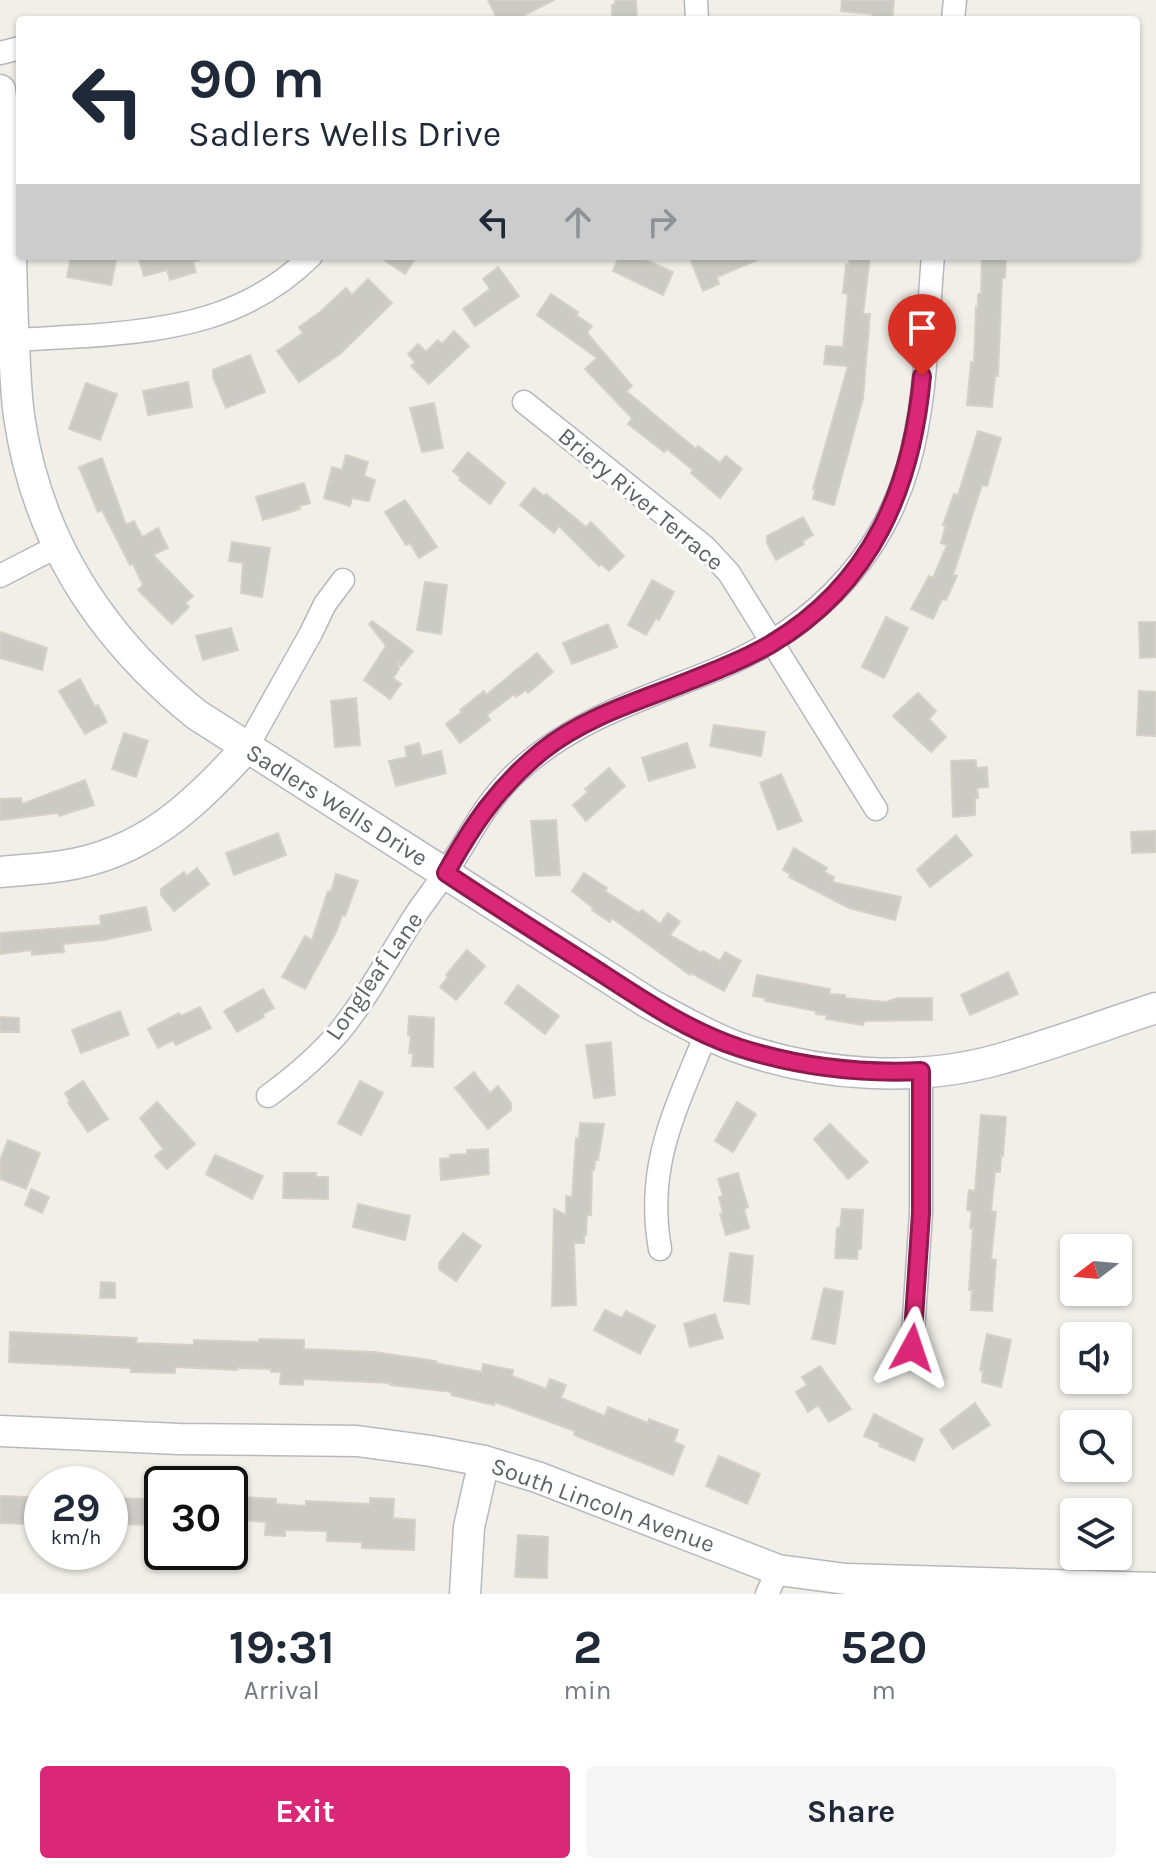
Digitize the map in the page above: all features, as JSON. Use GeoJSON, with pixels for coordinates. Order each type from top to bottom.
{"type":"FeatureCollection","features":[{"type":"Feature","properties":{"kind":"street","name":"Sadlers Wells Drive"},"geometry":{"type":"LineString","coordinates":[[0,90],[6,157],[7,340],[26,458],[38,499],[81,590],[131,656],[197,715],[650,1004],[738,1047],[796,1063],[842,1071],[921,1071],[998,1060],[1156,1008]]}},
{"type":"Feature","properties":{"kind":"street"},"geometry":{"type":"LineString","coordinates":[[7,340],[135,333],[177,327],[217,316],[247,302],[306,260]]}},
{"type":"Feature","properties":{"kind":"street","name":"Longleaf Lane"},"geometry":{"type":"LineString","coordinates":[[268,1096],[298,1074],[341,1030],[446,873],[491,799],[543,750],[605,714],[741,660],[773,643],[803,622],[834,594],[859,565],[895,502],[908,467],[916,432],[933,260]]}},
{"type":"Feature","properties":{"kind":"street","name":"Briery River Terrace"},"geometry":{"type":"LineString","coordinates":[[524,402],[705,547],[735,583],[876,809]]}},
{"type":"Feature","properties":{"kind":"street"},"geometry":{"type":"LineString","coordinates":[[0,576],[58,546]]}},
{"type":"Feature","properties":{"kind":"street"},"geometry":{"type":"LineString","coordinates":[[0,872],[64,866],[98,858],[130,846],[167,825],[194,803],[247,747],[325,604],[343,580]]}},
{"type":"Feature","properties":{"kind":"street"},"geometry":{"type":"LineString","coordinates":[[660,1249],[655,1195],[659,1158],[706,1034]]}},
{"type":"Feature","properties":{"kind":"street"},"geometry":{"type":"LineString","coordinates":[[912,1348],[921,1213],[921,1071]]}},
{"type":"Feature","properties":{"kind":"street","name":"South Lincoln Avenue"},"geometry":{"type":"LineString","coordinates":[[0,1431],[179,1439],[357,1441],[484,1461],[537,1477],[772,1582],[846,1579],[1156,1588]]}},
{"type":"Feature","properties":{"kind":"street"},"geometry":{"type":"LineString","coordinates":[[465,1594],[469,1527],[484,1461]]}},
{"type":"Feature","properties":{"kind":"building"},"geometry":{"type":"Polygon","coordinates":[[[488,0],[554,0],[523,16],[496,16],[488,0]]]}},
{"type":"Feature","properties":{"kind":"building"},"geometry":{"type":"Polygon","coordinates":[[[615,0],[636,0],[637,16],[612,16],[612,5],[615,5],[615,0]]]}},
{"type":"Feature","properties":{"kind":"building"},"geometry":{"type":"Polygon","coordinates":[[[842,0],[894,0],[892,16],[841,11],[842,0]]]}},
{"type":"Feature","properties":{"kind":"building"},"geometry":{"type":"Polygon","coordinates":[[[70,260],[116,260],[111,285],[67,277],[70,260]]]}},
{"type":"Feature","properties":{"kind":"building"},"geometry":{"type":"Polygon","coordinates":[[[139,260],[199,260],[193,262],[196,272],[170,280],[167,270],[144,276],[139,260]]]}},
{"type":"Feature","properties":{"kind":"building"},"geometry":{"type":"Polygon","coordinates":[[[384,260],[414,260],[405,274],[384,260]]]}},
{"type":"Feature","properties":{"kind":"building"},"geometry":{"type":"Polygon","coordinates":[[[617,260],[646,260],[673,272],[663,295],[613,271],[617,260]]]}},
{"type":"Feature","properties":{"kind":"building"},"geometry":{"type":"Polygon","coordinates":[[[691,260],[757,260],[717,277],[719,284],[703,291],[691,260]]]}},
{"type":"Feature","properties":{"kind":"building"},"geometry":{"type":"Polygon","coordinates":[[[850,260],[870,260],[863,314],[870,314],[863,398],[834,505],[813,499],[813,489],[848,366],[824,364],[826,346],[843,347],[848,294],[843,293],[846,264],[849,265],[850,260]]]}},
{"type":"Feature","properties":{"kind":"building"},"geometry":{"type":"Polygon","coordinates":[[[982,260],[1006,260],[1005,278],[1002,278],[998,376],[995,376],[992,407],[967,405],[971,362],[974,362],[976,307],[978,294],[981,294],[982,260]]]}},
{"type":"Feature","properties":{"kind":"building"},"geometry":{"type":"Polygon","coordinates":[[[498,267],[519,296],[475,326],[463,309],[490,289],[483,279],[498,267]]]}},
{"type":"Feature","properties":{"kind":"building"},"geometry":{"type":"Polygon","coordinates":[[[368,279],[392,303],[340,354],[299,382],[277,351],[303,333],[299,327],[346,288],[352,295],[368,279]]]}},
{"type":"Feature","properties":{"kind":"building"},"geometry":{"type":"Polygon","coordinates":[[[551,294],[578,312],[576,315],[592,326],[587,333],[632,386],[626,391],[696,449],[698,446],[720,463],[726,456],[742,469],[720,498],[667,449],[664,452],[628,424],[632,418],[585,369],[597,358],[537,315],[551,294]]]}},
{"type":"Feature","properties":{"kind":"building"},"geometry":{"type":"Polygon","coordinates":[[[454,331],[469,346],[429,384],[411,366],[415,362],[408,354],[418,344],[426,352],[438,340],[442,344],[454,331]]]}},
{"type":"Feature","properties":{"kind":"building"},"geometry":{"type":"Polygon","coordinates":[[[250,355],[265,392],[226,408],[213,370],[250,355]]]}},
{"type":"Feature","properties":{"kind":"building"},"geometry":{"type":"Polygon","coordinates":[[[188,382],[192,407],[148,415],[143,391],[188,382]]]}},
{"type":"Feature","properties":{"kind":"building"},"geometry":{"type":"Polygon","coordinates":[[[86,383],[117,394],[100,440],[69,429],[86,383]]]}},
{"type":"Feature","properties":{"kind":"building"},"geometry":{"type":"Polygon","coordinates":[[[434,403],[443,448],[422,452],[410,408],[434,403]]]}},
{"type":"Feature","properties":{"kind":"building"},"geometry":{"type":"Polygon","coordinates":[[[978,431],[1001,438],[987,486],[982,485],[953,575],[957,576],[933,619],[911,609],[929,576],[933,578],[947,545],[941,543],[946,525],[943,525],[954,494],[958,495],[978,431]]]}},
{"type":"Feature","properties":{"kind":"building"},"geometry":{"type":"Polygon","coordinates":[[[468,452],[505,483],[490,504],[459,480],[461,478],[453,471],[468,452]]]}},
{"type":"Feature","properties":{"kind":"building"},"geometry":{"type":"Polygon","coordinates":[[[346,455],[368,462],[364,476],[375,480],[369,501],[352,498],[350,506],[324,498],[332,467],[342,470],[346,455]]]}},
{"type":"Feature","properties":{"kind":"building"},"geometry":{"type":"Polygon","coordinates":[[[102,458],[126,525],[134,521],[142,537],[158,528],[168,548],[153,555],[193,596],[185,603],[189,607],[172,624],[138,590],[143,585],[133,564],[130,565],[102,510],[98,512],[79,467],[102,458]]]}},
{"type":"Feature","properties":{"kind":"building"},"geometry":{"type":"Polygon","coordinates":[[[304,483],[310,503],[263,520],[256,497],[304,483]]]}},
{"type":"Feature","properties":{"kind":"building"},"geometry":{"type":"Polygon","coordinates":[[[534,488],[544,496],[546,494],[586,527],[591,522],[624,556],[609,571],[601,564],[599,566],[559,526],[554,533],[520,505],[534,488]]]}},
{"type":"Feature","properties":{"kind":"building"},"geometry":{"type":"Polygon","coordinates":[[[405,500],[437,547],[419,558],[410,543],[406,545],[385,512],[405,500]]]}},
{"type":"Feature","properties":{"kind":"building"},"geometry":{"type":"Polygon","coordinates":[[[803,517],[813,535],[803,541],[804,544],[776,560],[767,543],[767,536],[803,517]]]}},
{"type":"Feature","properties":{"kind":"building"},"geometry":{"type":"Polygon","coordinates":[[[232,542],[270,548],[262,597],[241,593],[243,563],[229,561],[232,542]]]}},
{"type":"Feature","properties":{"kind":"building"},"geometry":{"type":"Polygon","coordinates":[[[652,580],[674,592],[659,620],[656,618],[646,635],[628,625],[652,580]]]}},
{"type":"Feature","properties":{"kind":"building"},"geometry":{"type":"Polygon","coordinates":[[[425,582],[447,585],[441,634],[417,630],[425,582]]]}},
{"type":"Feature","properties":{"kind":"building"},"geometry":{"type":"Polygon","coordinates":[[[886,617],[908,628],[884,678],[862,667],[886,617]]]}},
{"type":"Feature","properties":{"kind":"building"},"geometry":{"type":"Polygon","coordinates":[[[372,621],[413,651],[401,666],[397,661],[399,669],[393,678],[401,684],[390,699],[364,680],[386,646],[369,624],[372,621]]]}},
{"type":"Feature","properties":{"kind":"building"},"geometry":{"type":"Polygon","coordinates":[[[1139,622],[1156,622],[1156,657],[1140,658],[1139,622]]]}},
{"type":"Feature","properties":{"kind":"building"},"geometry":{"type":"Polygon","coordinates":[[[608,624],[617,647],[572,664],[563,643],[608,624]]]}},
{"type":"Feature","properties":{"kind":"building"},"geometry":{"type":"Polygon","coordinates":[[[231,628],[238,650],[203,660],[196,636],[231,628]]]}},
{"type":"Feature","properties":{"kind":"building"},"geometry":{"type":"Polygon","coordinates":[[[0,632],[47,648],[42,670],[0,658],[0,632]]]}},
{"type":"Feature","properties":{"kind":"building"},"geometry":{"type":"Polygon","coordinates":[[[537,653],[553,672],[528,693],[526,690],[516,697],[514,694],[487,715],[490,720],[460,743],[446,724],[484,691],[486,695],[537,653]]]}},
{"type":"Feature","properties":{"kind":"building"},"geometry":{"type":"Polygon","coordinates":[[[80,679],[107,722],[85,734],[59,691],[80,679]]]}},
{"type":"Feature","properties":{"kind":"building"},"geometry":{"type":"Polygon","coordinates":[[[1139,691],[1156,692],[1156,736],[1137,735],[1139,691]]]}},
{"type":"Feature","properties":{"kind":"building"},"geometry":{"type":"Polygon","coordinates":[[[918,693],[936,711],[929,719],[946,737],[931,752],[893,716],[918,693]]]}},
{"type":"Feature","properties":{"kind":"building"},"geometry":{"type":"Polygon","coordinates":[[[356,698],[360,745],[335,747],[331,701],[356,698]]]}},
{"type":"Feature","properties":{"kind":"building"},"geometry":{"type":"Polygon","coordinates":[[[714,725],[765,732],[761,756],[710,746],[714,725]]]}},
{"type":"Feature","properties":{"kind":"building"},"geometry":{"type":"Polygon","coordinates":[[[124,733],[148,741],[136,777],[112,769],[124,733]]]}},
{"type":"Feature","properties":{"kind":"building"},"geometry":{"type":"Polygon","coordinates":[[[419,743],[422,756],[441,751],[446,773],[396,786],[389,761],[407,757],[405,747],[419,743]]]}},
{"type":"Feature","properties":{"kind":"building"},"geometry":{"type":"Polygon","coordinates":[[[687,743],[695,767],[649,781],[642,758],[687,743]]]}},
{"type":"Feature","properties":{"kind":"building"},"geometry":{"type":"Polygon","coordinates":[[[976,760],[976,768],[987,767],[988,787],[977,788],[975,815],[953,817],[951,761],[976,760]]]}},
{"type":"Feature","properties":{"kind":"building"},"geometry":{"type":"Polygon","coordinates":[[[609,768],[625,786],[586,821],[573,805],[588,792],[585,789],[609,768]]]}},
{"type":"Feature","properties":{"kind":"building"},"geometry":{"type":"Polygon","coordinates":[[[781,774],[802,821],[778,830],[760,783],[781,774]]]}},
{"type":"Feature","properties":{"kind":"building"},"geometry":{"type":"Polygon","coordinates":[[[85,780],[94,805],[59,816],[58,813],[0,820],[0,799],[21,798],[22,804],[85,780]]]}},
{"type":"Feature","properties":{"kind":"building"},"geometry":{"type":"Polygon","coordinates":[[[556,820],[560,875],[536,876],[531,821],[556,820]]]}},
{"type":"Feature","properties":{"kind":"building"},"geometry":{"type":"Polygon","coordinates":[[[1156,831],[1156,852],[1132,853],[1131,832],[1156,831]]]}},
{"type":"Feature","properties":{"kind":"building"},"geometry":{"type":"Polygon","coordinates":[[[278,833],[286,855],[234,875],[226,853],[278,833]]]}},
{"type":"Feature","properties":{"kind":"building"},"geometry":{"type":"Polygon","coordinates":[[[956,835],[972,855],[930,887],[917,870],[956,835]]]}},
{"type":"Feature","properties":{"kind":"building"},"geometry":{"type":"Polygon","coordinates":[[[794,848],[827,868],[824,872],[834,877],[832,882],[901,897],[895,920],[849,908],[789,877],[790,874],[783,870],[794,848]]]}},
{"type":"Feature","properties":{"kind":"building"},"geometry":{"type":"Polygon","coordinates":[[[197,868],[209,884],[174,911],[161,895],[161,889],[184,872],[187,876],[197,868]]]}},
{"type":"Feature","properties":{"kind":"building"},"geometry":{"type":"Polygon","coordinates":[[[584,873],[607,888],[605,891],[639,913],[642,910],[660,924],[668,913],[680,922],[670,935],[702,953],[720,961],[725,952],[741,961],[724,991],[690,975],[612,918],[610,922],[592,910],[572,891],[584,873]]]}},
{"type":"Feature","properties":{"kind":"building"},"geometry":{"type":"Polygon","coordinates":[[[336,874],[358,881],[345,916],[342,915],[305,989],[282,977],[305,936],[312,940],[336,874]]]}},
{"type":"Feature","properties":{"kind":"building"},"geometry":{"type":"Polygon","coordinates":[[[146,907],[151,930],[104,940],[63,944],[64,952],[32,955],[32,950],[0,954],[0,933],[101,925],[100,916],[146,907]]]}},
{"type":"Feature","properties":{"kind":"building"},"geometry":{"type":"Polygon","coordinates":[[[467,950],[485,966],[456,1000],[440,987],[467,950]]]}},
{"type":"Feature","properties":{"kind":"building"},"geometry":{"type":"Polygon","coordinates":[[[1008,972],[1018,994],[970,1015],[961,995],[1008,972]]]}},
{"type":"Feature","properties":{"kind":"building"},"geometry":{"type":"Polygon","coordinates":[[[757,975],[830,989],[829,994],[845,995],[845,998],[886,1002],[898,998],[932,998],[932,1020],[864,1021],[863,1025],[826,1019],[827,1015],[816,1014],[816,1011],[753,996],[757,975]]]}},
{"type":"Feature","properties":{"kind":"building"},"geometry":{"type":"Polygon","coordinates":[[[518,985],[559,1016],[545,1034],[505,1003],[518,985]]]}},
{"type":"Feature","properties":{"kind":"building"},"geometry":{"type":"Polygon","coordinates":[[[263,989],[274,1008],[237,1032],[224,1011],[263,989]]]}},
{"type":"Feature","properties":{"kind":"building"},"geometry":{"type":"Polygon","coordinates":[[[200,1007],[211,1028],[176,1045],[173,1040],[158,1048],[148,1029],[179,1013],[181,1016],[200,1007]]]}},
{"type":"Feature","properties":{"kind":"building"},"geometry":{"type":"Polygon","coordinates":[[[120,1011],[129,1035],[81,1053],[72,1030],[120,1011]]]}},
{"type":"Feature","properties":{"kind":"building"},"geometry":{"type":"Polygon","coordinates":[[[409,1016],[434,1018],[433,1067],[412,1066],[409,1016]]]}},
{"type":"Feature","properties":{"kind":"building"},"geometry":{"type":"Polygon","coordinates":[[[0,1017],[19,1018],[19,1032],[0,1032],[0,1017]]]}},
{"type":"Feature","properties":{"kind":"building"},"geometry":{"type":"Polygon","coordinates":[[[611,1042],[615,1095],[594,1098],[586,1045],[611,1042]]]}},
{"type":"Feature","properties":{"kind":"building"},"geometry":{"type":"Polygon","coordinates":[[[474,1072],[490,1093],[498,1086],[511,1103],[511,1110],[488,1129],[455,1088],[474,1072]]]}},
{"type":"Feature","properties":{"kind":"building"},"geometry":{"type":"Polygon","coordinates":[[[83,1081],[108,1119],[88,1132],[68,1103],[65,1093],[83,1081]]]}},
{"type":"Feature","properties":{"kind":"building"},"geometry":{"type":"Polygon","coordinates":[[[360,1081],[383,1093],[361,1135],[338,1123],[360,1081]]]}},
{"type":"Feature","properties":{"kind":"building"},"geometry":{"type":"Polygon","coordinates":[[[157,1102],[195,1144],[167,1169],[155,1156],[163,1149],[140,1118],[157,1102]]]}},
{"type":"Feature","properties":{"kind":"building"},"geometry":{"type":"Polygon","coordinates":[[[737,1102],[756,1114],[733,1152],[715,1141],[737,1102]]]}},
{"type":"Feature","properties":{"kind":"building"},"geometry":{"type":"Polygon","coordinates":[[[981,1115],[1006,1117],[1003,1156],[1000,1172],[995,1172],[991,1211],[996,1212],[991,1259],[996,1260],[992,1311],[971,1310],[972,1290],[969,1290],[973,1229],[970,1228],[972,1211],[967,1210],[969,1190],[975,1191],[981,1115]]]}},
{"type":"Feature","properties":{"kind":"building"},"geometry":{"type":"Polygon","coordinates":[[[580,1123],[604,1124],[598,1160],[595,1160],[592,1170],[591,1215],[587,1215],[584,1243],[574,1243],[576,1305],[552,1306],[554,1209],[566,1215],[566,1196],[572,1197],[580,1123]]]}},
{"type":"Feature","properties":{"kind":"building"},"geometry":{"type":"Polygon","coordinates":[[[830,1124],[868,1162],[848,1179],[814,1139],[830,1124]]]}},
{"type":"Feature","properties":{"kind":"building"},"geometry":{"type":"Polygon","coordinates":[[[8,1140],[40,1153],[26,1189],[0,1179],[0,1160],[8,1140]]]}},
{"type":"Feature","properties":{"kind":"building"},"geometry":{"type":"Polygon","coordinates":[[[488,1149],[489,1174],[441,1180],[440,1159],[467,1154],[467,1150],[488,1149]]]}},
{"type":"Feature","properties":{"kind":"building"},"geometry":{"type":"Polygon","coordinates":[[[215,1155],[263,1176],[252,1199],[206,1174],[215,1155]]]}},
{"type":"Feature","properties":{"kind":"building"},"geometry":{"type":"Polygon","coordinates":[[[284,1173],[316,1173],[316,1177],[328,1177],[328,1199],[283,1198],[284,1173]]]}},
{"type":"Feature","properties":{"kind":"building"},"geometry":{"type":"Polygon","coordinates":[[[738,1173],[748,1207],[744,1209],[749,1228],[726,1235],[720,1214],[723,1213],[719,1197],[723,1196],[718,1179],[738,1173]]]}},
{"type":"Feature","properties":{"kind":"building"},"geometry":{"type":"Polygon","coordinates":[[[31,1189],[49,1197],[42,1213],[25,1205],[31,1189]]]}},
{"type":"Feature","properties":{"kind":"building"},"geometry":{"type":"Polygon","coordinates":[[[358,1204],[410,1216],[405,1240],[353,1227],[358,1204]]]}},
{"type":"Feature","properties":{"kind":"building"},"geometry":{"type":"Polygon","coordinates":[[[842,1209],[863,1210],[861,1249],[858,1249],[857,1259],[835,1258],[842,1209]]]}},
{"type":"Feature","properties":{"kind":"building"},"geometry":{"type":"Polygon","coordinates":[[[463,1233],[481,1246],[456,1281],[439,1269],[439,1263],[463,1233]]]}},
{"type":"Feature","properties":{"kind":"building"},"geometry":{"type":"Polygon","coordinates":[[[730,1253],[753,1256],[749,1304],[724,1301],[730,1253]]]}},
{"type":"Feature","properties":{"kind":"building"},"geometry":{"type":"Polygon","coordinates":[[[101,1282],[115,1283],[115,1298],[100,1298],[101,1282]]]}},
{"type":"Feature","properties":{"kind":"building"},"geometry":{"type":"Polygon","coordinates":[[[824,1288],[843,1292],[835,1344],[812,1339],[824,1288]]]}},
{"type":"Feature","properties":{"kind":"building"},"geometry":{"type":"Polygon","coordinates":[[[605,1310],[622,1318],[626,1311],[655,1326],[640,1354],[594,1330],[605,1310]]]}},
{"type":"Feature","properties":{"kind":"building"},"geometry":{"type":"Polygon","coordinates":[[[715,1314],[723,1338],[690,1347],[684,1324],[715,1314]]]}},
{"type":"Feature","properties":{"kind":"building"},"geometry":{"type":"Polygon","coordinates":[[[10,1332],[137,1338],[136,1343],[194,1345],[194,1340],[304,1340],[304,1349],[374,1352],[436,1361],[482,1372],[483,1364],[513,1370],[512,1376],[546,1389],[550,1379],[566,1385],[561,1398],[605,1416],[608,1407],[648,1423],[649,1419],[678,1430],[674,1442],[684,1446],[673,1475],[574,1435],[575,1431],[495,1402],[494,1405],[451,1395],[452,1392],[391,1383],[303,1379],[303,1385],[280,1384],[281,1372],[271,1372],[271,1369],[175,1367],[175,1373],[131,1372],[131,1368],[9,1362],[10,1332]]]}},
{"type":"Feature","properties":{"kind":"building"},"geometry":{"type":"Polygon","coordinates":[[[987,1334],[1011,1340],[1001,1387],[982,1382],[983,1371],[980,1370],[987,1334]]]}},
{"type":"Feature","properties":{"kind":"building"},"geometry":{"type":"Polygon","coordinates":[[[820,1366],[851,1409],[829,1422],[818,1405],[808,1412],[796,1392],[807,1385],[802,1377],[820,1366]]]}},
{"type":"Feature","properties":{"kind":"building"},"geometry":{"type":"Polygon","coordinates":[[[975,1403],[990,1425],[953,1449],[940,1430],[975,1403]]]}},
{"type":"Feature","properties":{"kind":"building"},"geometry":{"type":"Polygon","coordinates":[[[874,1414],[923,1439],[914,1461],[864,1436],[874,1414]]]}},
{"type":"Feature","properties":{"kind":"building"},"geometry":{"type":"Polygon","coordinates":[[[719,1456],[760,1474],[747,1504],[706,1486],[719,1456]]]}},
{"type":"Feature","properties":{"kind":"building"},"geometry":{"type":"Polygon","coordinates":[[[0,1496],[24,1497],[24,1524],[0,1523],[0,1496]]]}},
{"type":"Feature","properties":{"kind":"building"},"geometry":{"type":"Polygon","coordinates":[[[248,1497],[276,1499],[276,1504],[306,1506],[306,1501],[370,1504],[370,1498],[394,1499],[393,1518],[415,1520],[414,1550],[362,1548],[362,1542],[327,1541],[327,1531],[285,1530],[285,1536],[265,1535],[266,1522],[248,1521],[248,1497]]]}},
{"type":"Feature","properties":{"kind":"building"},"geometry":{"type":"Polygon","coordinates":[[[128,1498],[144,1499],[144,1525],[128,1524],[128,1498]]]}},
{"type":"Feature","properties":{"kind":"building"},"geometry":{"type":"Polygon","coordinates":[[[518,1535],[548,1537],[547,1578],[515,1577],[518,1535]]]}},
{"type":"Feature","properties":{"kind":"route"},"geometry":{"type":"LineString","coordinates":[[912,1348],[921,1213],[921,1071],[842,1071],[796,1063],[738,1047],[706,1034],[650,1004],[446,873],[491,799],[543,750],[605,714],[741,660],[773,643],[803,622],[834,594],[879,535],[895,502],[916,432],[922,376]]}}]}
